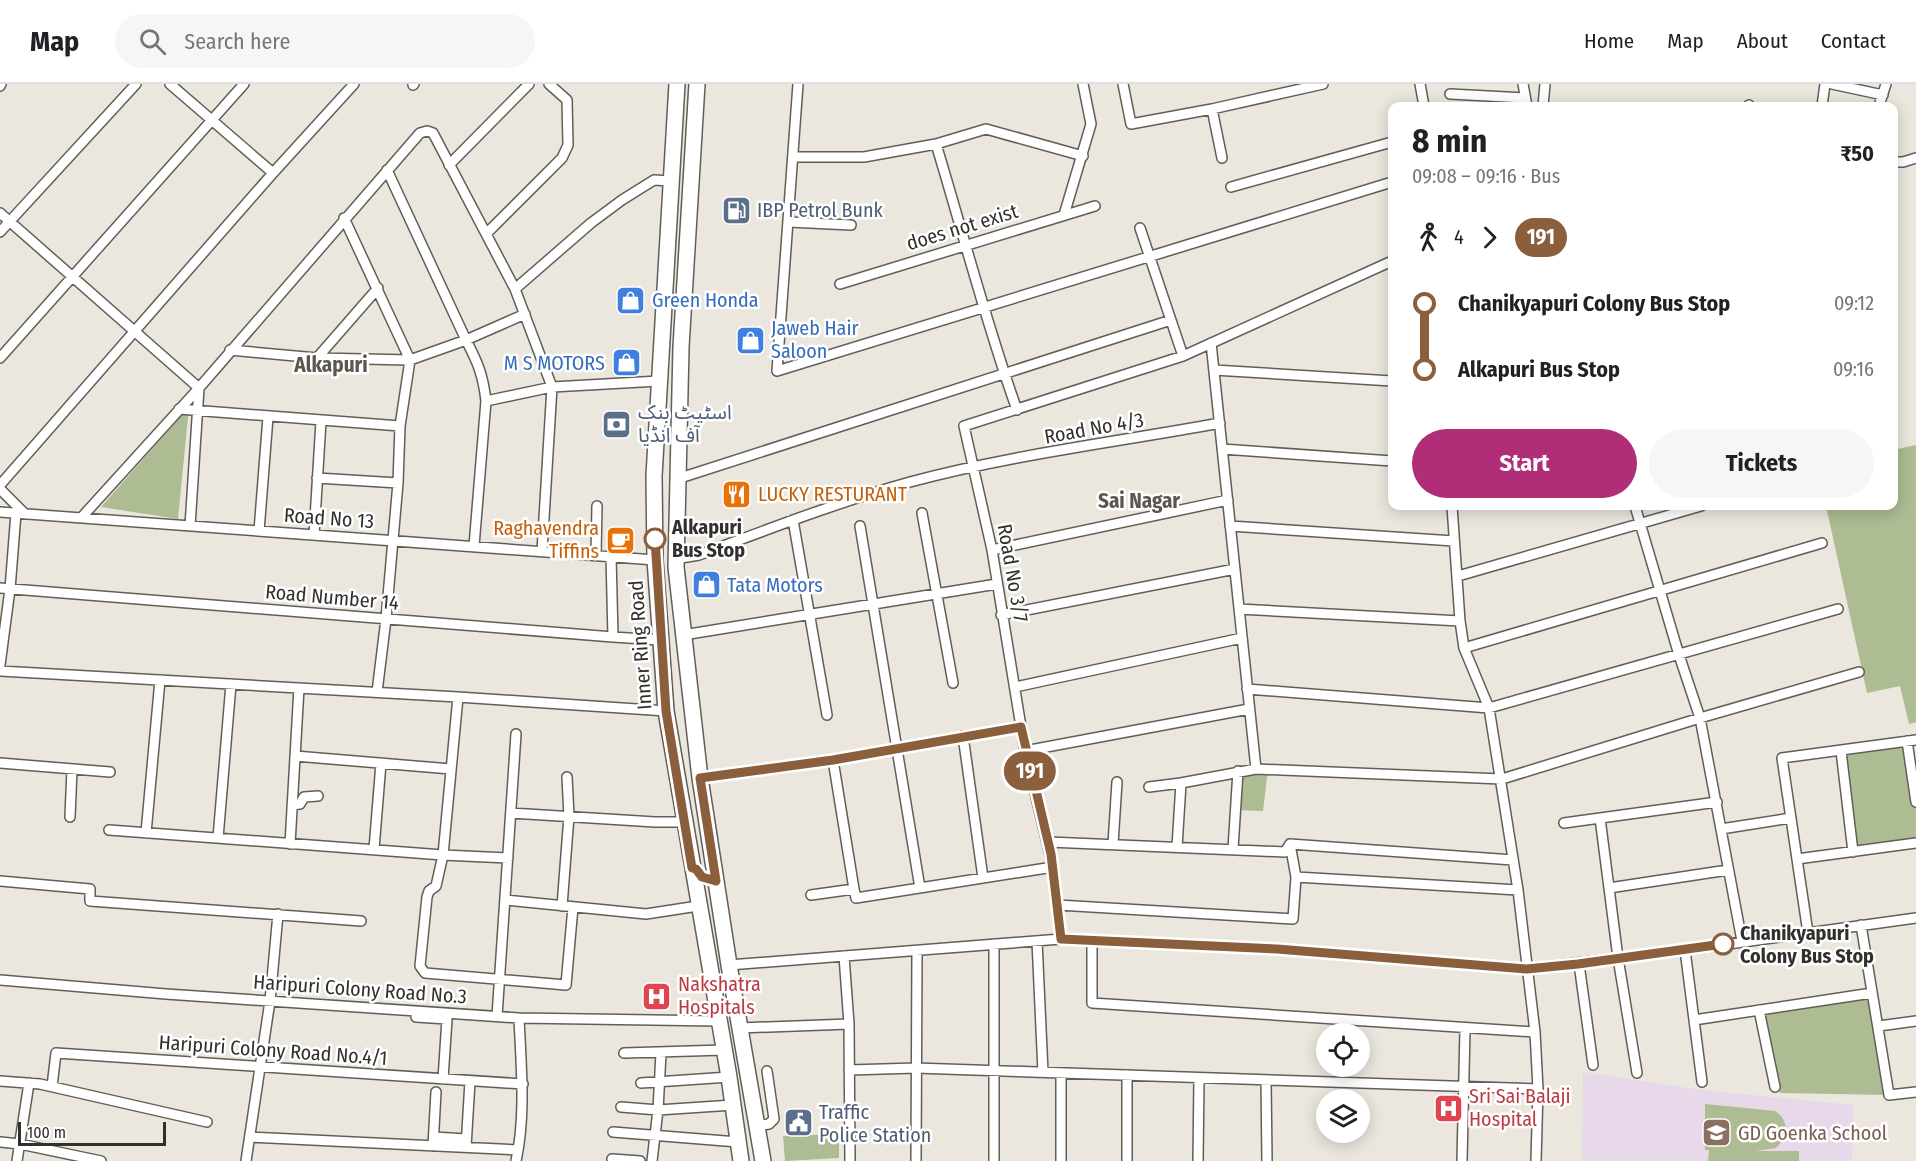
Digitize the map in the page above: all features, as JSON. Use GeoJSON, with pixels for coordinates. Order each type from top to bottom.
{"type":"FeatureCollection","features":[{"type":"Feature","properties":{"kind":"highway","name":"Inner Ring Road"},"geometry":{"type":"LineString","coordinates":[[677,84],[654,476],[655,560],[666,711],[683,822],[729,1077],[741,1161]]}},
{"type":"Feature","properties":{"kind":"highway"},"geometry":{"type":"LineString","coordinates":[[697,84],[681,346],[675,559],[700,778],[763,1161]]}},
{"type":"Feature","properties":{"kind":"highway"},"geometry":{"type":"LineString","coordinates":[[692,868],[696,869],[702,877],[716,881]]}},
{"type":"Feature","properties":{"kind":"street"},"geometry":{"type":"LineString","coordinates":[[0,232],[136,84]]}},
{"type":"Feature","properties":{"kind":"street"},"geometry":{"type":"LineString","coordinates":[[170,84],[273,174]]}},
{"type":"Feature","properties":{"kind":"street"},"geometry":{"type":"LineString","coordinates":[[0,358],[244,84]]}},
{"type":"Feature","properties":{"kind":"street"},"geometry":{"type":"LineString","coordinates":[[0,665],[5,589],[20,513],[0,487],[354,84]]}},
{"type":"Feature","properties":{"kind":"street"},"geometry":{"type":"LineString","coordinates":[[449,165],[529,84]]}},
{"type":"Feature","properties":{"kind":"street"},"geometry":{"type":"LineString","coordinates":[[487,233],[567,151],[567,100],[549,84]]}},
{"type":"Feature","properties":{"kind":"street"},"geometry":{"type":"LineString","coordinates":[[798,84],[777,371],[1388,183]]}},
{"type":"Feature","properties":{"kind":"street"},"geometry":{"type":"LineString","coordinates":[[1064,215],[1091,124],[1083,84]]}},
{"type":"Feature","properties":{"kind":"street"},"geometry":{"type":"LineString","coordinates":[[1123,84],[1131,124],[1212,109],[1323,84]]}},
{"type":"Feature","properties":{"kind":"street"},"geometry":{"type":"LineString","coordinates":[[1420,84],[1423,102]]}},
{"type":"Feature","properties":{"kind":"street"},"geometry":{"type":"LineString","coordinates":[[1450,94],[1526,102],[1523,84]]}},
{"type":"Feature","properties":{"kind":"street"},"geometry":{"type":"LineString","coordinates":[[1543,102],[1545,84]]}},
{"type":"Feature","properties":{"kind":"street"},"geometry":{"type":"LineString","coordinates":[[1823,102],[1825,84]]}},
{"type":"Feature","properties":{"kind":"street"},"geometry":{"type":"LineString","coordinates":[[1832,84],[1883,95]]}},
{"type":"Feature","properties":{"kind":"street"},"geometry":{"type":"LineString","coordinates":[[1881,102],[1887,84]]}},
{"type":"Feature","properties":{"kind":"street"},"geometry":{"type":"LineString","coordinates":[[1212,109],[1222,158]]}},
{"type":"Feature","properties":{"kind":"street"},"geometry":{"type":"LineString","coordinates":[[794,157],[864,157],[936,144],[986,129],[1083,156]]}},
{"type":"Feature","properties":{"kind":"street"},"geometry":{"type":"LineString","coordinates":[[81,518],[199,388],[344,218],[420,133],[427,131],[433,134],[515,289],[552,387],[542,551]]}},
{"type":"Feature","properties":{"kind":"street"},"geometry":{"type":"LineString","coordinates":[[1231,188],[1388,143]]}},
{"type":"Feature","properties":{"kind":"street"},"geometry":{"type":"LineString","coordinates":[[936,144],[967,245],[983,308],[1017,410],[1183,356],[1388,263]]}},
{"type":"Feature","properties":{"kind":"street"},"geometry":{"type":"LineString","coordinates":[[1898,162],[1916,158]]}},
{"type":"Feature","properties":{"kind":"street"},"geometry":{"type":"LineString","coordinates":[[387,170],[480,368],[486,401],[474,546]]}},
{"type":"Feature","properties":{"kind":"street"},"geometry":{"type":"LineString","coordinates":[[515,289],[591,223],[622,200],[654,180],[670,181]]}},
{"type":"Feature","properties":{"kind":"street","name":"does not exist"},"geometry":{"type":"LineString","coordinates":[[840,284],[1095,206]]}},
{"type":"Feature","properties":{"kind":"street"},"geometry":{"type":"LineString","coordinates":[[0,213],[199,388]]}},
{"type":"Feature","properties":{"kind":"street"},"geometry":{"type":"LineString","coordinates":[[344,218],[410,360],[400,426],[398,483],[377,692]]}},
{"type":"Feature","properties":{"kind":"street"},"geometry":{"type":"LineString","coordinates":[[789,222],[851,225]]}},
{"type":"Feature","properties":{"kind":"street"},"geometry":{"type":"LineString","coordinates":[[1140,228],[1183,356]]}},
{"type":"Feature","properties":{"kind":"street"},"geometry":{"type":"LineString","coordinates":[[317,358],[378,288]]}},
{"type":"Feature","properties":{"kind":"street"},"geometry":{"type":"LineString","coordinates":[[230,350],[317,358],[410,360],[466,340],[525,314]]}},
{"type":"Feature","properties":{"kind":"street"},"geometry":{"type":"LineString","coordinates":[[677,479],[1171,320]]}},
{"type":"Feature","properties":{"kind":"street"},"geometry":{"type":"LineString","coordinates":[[1211,343],[1256,769]]}},
{"type":"Feature","properties":{"kind":"street"},"geometry":{"type":"LineString","coordinates":[[1214,370],[1388,381]]}},
{"type":"Feature","properties":{"kind":"street"},"geometry":{"type":"LineString","coordinates":[[486,401],[552,387],[659,381]]}},
{"type":"Feature","properties":{"kind":"street"},"geometry":{"type":"LineString","coordinates":[[190,526],[199,388]]}},
{"type":"Feature","properties":{"kind":"street"},"geometry":{"type":"LineString","coordinates":[[179,409],[400,426]]}},
{"type":"Feature","properties":{"kind":"street","name":"Road No 3/7"},"geometry":{"type":"LineString","coordinates":[[1017,410],[964,426],[992,550],[1025,751],[1053,867],[1061,939]]}},
{"type":"Feature","properties":{"kind":"street"},"geometry":{"type":"LineString","coordinates":[[259,531],[268,417]]}},
{"type":"Feature","properties":{"kind":"street"},"geometry":{"type":"LineString","coordinates":[[314,535],[321,421]]}},
{"type":"Feature","properties":{"kind":"street","name":"Road No 4/3"},"geometry":{"type":"LineString","coordinates":[[675,559],[699,555],[852,498],[974,467],[1220,423]]}},
{"type":"Feature","properties":{"kind":"street"},"geometry":{"type":"LineString","coordinates":[[1222,449],[1388,461]]}},
{"type":"Feature","properties":{"kind":"street"},"geometry":{"type":"LineString","coordinates":[[317,478],[398,483]]}},
{"type":"Feature","properties":{"kind":"street"},"geometry":{"type":"LineString","coordinates":[[992,550],[1228,500]]}},
{"type":"Feature","properties":{"kind":"street"},"geometry":{"type":"LineString","coordinates":[[596,555],[597,506]]}},
{"type":"Feature","properties":{"kind":"street"},"geometry":{"type":"LineString","coordinates":[[1453,510],[1460,621],[1464,648],[1489,708],[1518,890],[1535,1032],[1538,1089],[1536,1161]]}},
{"type":"Feature","properties":{"kind":"street"},"geometry":{"type":"LineString","coordinates":[[1636,510],[1700,718],[1742,941]]}},
{"type":"Feature","properties":{"kind":"street"},"geometry":{"type":"LineString","coordinates":[[1458,576],[1687,510]]}},
{"type":"Feature","properties":{"kind":"street","name":"Road No 13"},"geometry":{"type":"LineString","coordinates":[[0,512],[655,560]]}},
{"type":"Feature","properties":{"kind":"street"},"geometry":{"type":"LineString","coordinates":[[921,513],[953,683]]}},
{"type":"Feature","properties":{"kind":"street"},"geometry":{"type":"LineString","coordinates":[[793,520],[827,715]]}},
{"type":"Feature","properties":{"kind":"street"},"geometry":{"type":"LineString","coordinates":[[860,526],[920,888]]}},
{"type":"Feature","properties":{"kind":"street"},"geometry":{"type":"LineString","coordinates":[[1230,526],[1454,541]]}},
{"type":"Feature","properties":{"kind":"street"},"geometry":{"type":"LineString","coordinates":[[1464,648],[1822,543]]}},
{"type":"Feature","properties":{"kind":"street"},"geometry":{"type":"LineString","coordinates":[[611,556],[613,637]]}},
{"type":"Feature","properties":{"kind":"street"},"geometry":{"type":"LineString","coordinates":[[1001,615],[1235,569]]}},
{"type":"Feature","properties":{"kind":"street"},"geometry":{"type":"LineString","coordinates":[[683,635],[997,584]]}},
{"type":"Feature","properties":{"kind":"street","name":"Road Number 14"},"geometry":{"type":"LineString","coordinates":[[5,589],[660,639]]}},
{"type":"Feature","properties":{"kind":"street"},"geometry":{"type":"LineString","coordinates":[[1239,609],[1460,621]]}},
{"type":"Feature","properties":{"kind":"street"},"geometry":{"type":"LineString","coordinates":[[1247,689],[1489,708],[1838,609]]}},
{"type":"Feature","properties":{"kind":"street"},"geometry":{"type":"LineString","coordinates":[[1014,687],[1242,638]]}},
{"type":"Feature","properties":{"kind":"street"},"geometry":{"type":"LineString","coordinates":[[0,671],[666,711]]}},
{"type":"Feature","properties":{"kind":"street"},"geometry":{"type":"LineString","coordinates":[[1149,787],[1256,769],[1502,779],[1859,672]]}},
{"type":"Feature","properties":{"kind":"street"},"geometry":{"type":"LineString","coordinates":[[146,833],[160,680]]}},
{"type":"Feature","properties":{"kind":"street"},"geometry":{"type":"LineString","coordinates":[[218,838],[231,684]]}},
{"type":"Feature","properties":{"kind":"street"},"geometry":{"type":"LineString","coordinates":[[290,844],[299,688]]}},
{"type":"Feature","properties":{"kind":"street"},"geometry":{"type":"LineString","coordinates":[[458,697],[443,855],[436,886],[429,891],[427,897],[421,970],[425,973],[500,981],[566,985],[573,907]]}},
{"type":"Feature","properties":{"kind":"street"},"geometry":{"type":"LineString","coordinates":[[1025,751],[1249,709]]}},
{"type":"Feature","properties":{"kind":"street"},"geometry":{"type":"LineString","coordinates":[[700,778],[833,760],[1021,727]]}},
{"type":"Feature","properties":{"kind":"street"},"geometry":{"type":"LineString","coordinates":[[497,1016],[516,734]]}},
{"type":"Feature","properties":{"kind":"street"},"geometry":{"type":"LineString","coordinates":[[963,736],[983,878]]}},
{"type":"Feature","properties":{"kind":"street"},"geometry":{"type":"LineString","coordinates":[[1808,933],[1782,758],[1911,740],[1916,802]]}},
{"type":"Feature","properties":{"kind":"street"},"geometry":{"type":"LineString","coordinates":[[1841,751],[1853,852]]}},
{"type":"Feature","properties":{"kind":"street"},"geometry":{"type":"LineString","coordinates":[[295,756],[451,769]]}},
{"type":"Feature","properties":{"kind":"street"},"geometry":{"type":"LineString","coordinates":[[833,760],[856,898],[1053,867]]}},
{"type":"Feature","properties":{"kind":"street"},"geometry":{"type":"LineString","coordinates":[[0,763],[110,772]]}},
{"type":"Feature","properties":{"kind":"street"},"geometry":{"type":"LineString","coordinates":[[374,849],[381,763]]}},
{"type":"Feature","properties":{"kind":"street"},"geometry":{"type":"LineString","coordinates":[[70,817],[72,769]]}},
{"type":"Feature","properties":{"kind":"street"},"geometry":{"type":"LineString","coordinates":[[1233,849],[1238,771]]}},
{"type":"Feature","properties":{"kind":"street"},"geometry":{"type":"LineString","coordinates":[[562,906],[569,816],[567,777]]}},
{"type":"Feature","properties":{"kind":"street"},"geometry":{"type":"LineString","coordinates":[[1113,844],[1117,783]]}},
{"type":"Feature","properties":{"kind":"street"},"geometry":{"type":"LineString","coordinates":[[1177,847],[1181,783]]}},
{"type":"Feature","properties":{"kind":"street"},"geometry":{"type":"LineString","coordinates":[[292,805],[300,804],[304,797],[318,796]]}},
{"type":"Feature","properties":{"kind":"street"},"geometry":{"type":"LineString","coordinates":[[1564,823],[1717,802]]}},
{"type":"Feature","properties":{"kind":"street"},"geometry":{"type":"LineString","coordinates":[[511,813],[666,823],[683,822]]}},
{"type":"Feature","properties":{"kind":"street"},"geometry":{"type":"LineString","coordinates":[[1600,818],[1618,958],[1637,1073]]}},
{"type":"Feature","properties":{"kind":"street"},"geometry":{"type":"LineString","coordinates":[[1721,829],[1791,818]]}},
{"type":"Feature","properties":{"kind":"street"},"geometry":{"type":"LineString","coordinates":[[109,830],[508,858]]}},
{"type":"Feature","properties":{"kind":"street"},"geometry":{"type":"LineString","coordinates":[[1048,842],[1285,852],[1290,844]]}},
{"type":"Feature","properties":{"kind":"street"},"geometry":{"type":"LineString","coordinates":[[1797,860],[1916,843]]}},
{"type":"Feature","properties":{"kind":"street"},"geometry":{"type":"LineString","coordinates":[[1290,844],[1513,860]]}},
{"type":"Feature","properties":{"kind":"street"},"geometry":{"type":"LineString","coordinates":[[1058,905],[1293,919],[1296,877],[1290,844]]}},
{"type":"Feature","properties":{"kind":"street"},"geometry":{"type":"LineString","coordinates":[[1609,888],[1728,870]]}},
{"type":"Feature","properties":{"kind":"street"},"geometry":{"type":"LineString","coordinates":[[1296,877],[1518,890]]}},
{"type":"Feature","properties":{"kind":"street"},"geometry":{"type":"LineString","coordinates":[[0,881],[90,888],[90,901],[360,921]]}},
{"type":"Feature","properties":{"kind":"street"},"geometry":{"type":"LineString","coordinates":[[811,895],[854,888]]}},
{"type":"Feature","properties":{"kind":"street"},"geometry":{"type":"LineString","coordinates":[[505,900],[646,914],[698,906]]}},
{"type":"Feature","properties":{"kind":"street"},"geometry":{"type":"LineString","coordinates":[[246,1161],[270,1001],[278,914]]}},
{"type":"Feature","properties":{"kind":"street"},"geometry":{"type":"LineString","coordinates":[[729,965],[1061,939],[1277,949],[1527,969],[1916,918]]}},
{"type":"Feature","properties":{"kind":"street"},"geometry":{"type":"LineString","coordinates":[[1862,925],[1889,1095],[1916,1092]]}},
{"type":"Feature","properties":{"kind":"street"},"geometry":{"type":"LineString","coordinates":[[1092,940],[1092,1004],[1535,1032]]}},
{"type":"Feature","properties":{"kind":"street"},"geometry":{"type":"LineString","coordinates":[[1037,941],[1043,1072]]}},
{"type":"Feature","properties":{"kind":"street"},"geometry":{"type":"LineString","coordinates":[[994,944],[994,1161]]}},
{"type":"Feature","properties":{"kind":"street"},"geometry":{"type":"LineString","coordinates":[[1685,950],[1702,1082]]}},
{"type":"Feature","properties":{"kind":"street"},"geometry":{"type":"LineString","coordinates":[[916,1161],[917,951]]}},
{"type":"Feature","properties":{"kind":"street"},"geometry":{"type":"LineString","coordinates":[[844,956],[849,1024],[850,1161]]}},
{"type":"Feature","properties":{"kind":"street"},"geometry":{"type":"LineString","coordinates":[[1578,964],[1593,1065]]}},
{"type":"Feature","properties":{"kind":"street","name":"Haripuri Colony Road No.3"},"geometry":{"type":"LineString","coordinates":[[0,980],[447,1016],[719,1021]]}},
{"type":"Feature","properties":{"kind":"street"},"geometry":{"type":"LineString","coordinates":[[1694,1020],[1872,993]]}},
{"type":"Feature","properties":{"kind":"street"},"geometry":{"type":"LineString","coordinates":[[1758,1010],[1775,1087]]}},
{"type":"Feature","properties":{"kind":"street"},"geometry":{"type":"LineString","coordinates":[[416,1017],[447,1016],[443,1079]]}},
{"type":"Feature","properties":{"kind":"street"},"geometry":{"type":"LineString","coordinates":[[516,1161],[523,1084],[519,1018]]}},
{"type":"Feature","properties":{"kind":"street"},"geometry":{"type":"LineString","coordinates":[[1879,1026],[1916,1021]]}},
{"type":"Feature","properties":{"kind":"street"},"geometry":{"type":"LineString","coordinates":[[740,1028],[849,1024]]}},
{"type":"Feature","properties":{"kind":"street"},"geometry":{"type":"LineString","coordinates":[[1462,1161],[1465,1029]]}},
{"type":"Feature","properties":{"kind":"street"},"geometry":{"type":"LineString","coordinates":[[624,1053],[724,1050]]}},
{"type":"Feature","properties":{"kind":"street","name":"Haripuri Colony Road No.4/1"},"geometry":{"type":"LineString","coordinates":[[52,1086],[56,1053],[523,1084]]}},
{"type":"Feature","properties":{"kind":"street"},"geometry":{"type":"LineString","coordinates":[[652,1161],[661,1053]]}},
{"type":"Feature","properties":{"kind":"street"},"geometry":{"type":"LineString","coordinates":[[849,1070],[916,1068],[1538,1089]]}},
{"type":"Feature","properties":{"kind":"street"},"geometry":{"type":"LineString","coordinates":[[757,1126],[769,1124],[774,1119],[767,1071]]}},
{"type":"Feature","properties":{"kind":"street"},"geometry":{"type":"LineString","coordinates":[[1061,1073],[1061,1161]]}},
{"type":"Feature","properties":{"kind":"street"},"geometry":{"type":"LineString","coordinates":[[1127,1075],[1127,1161]]}},
{"type":"Feature","properties":{"kind":"street"},"geometry":{"type":"LineString","coordinates":[[641,1083],[729,1077]]}},
{"type":"Feature","properties":{"kind":"street"},"geometry":{"type":"LineString","coordinates":[[1198,1161],[1199,1078]]}},
{"type":"Feature","properties":{"kind":"street"},"geometry":{"type":"LineString","coordinates":[[1266,1080],[1267,1161]]}},
{"type":"Feature","properties":{"kind":"street"},"geometry":{"type":"LineString","coordinates":[[0,1081],[52,1086],[207,1122]]}},
{"type":"Feature","properties":{"kind":"street"},"geometry":{"type":"LineString","coordinates":[[466,1143],[470,1081]]}},
{"type":"Feature","properties":{"kind":"street"},"geometry":{"type":"LineString","coordinates":[[17,1161],[28,1083]]}},
{"type":"Feature","properties":{"kind":"street"},"geometry":{"type":"LineString","coordinates":[[434,1141],[436,1092]]}},
{"type":"Feature","properties":{"kind":"street"},"geometry":{"type":"LineString","coordinates":[[621,1107],[658,1110],[733,1105]]}},
{"type":"Feature","properties":{"kind":"street"},"geometry":{"type":"LineString","coordinates":[[613,1132],[738,1142]]}},
{"type":"Feature","properties":{"kind":"street"},"geometry":{"type":"LineString","coordinates":[[250,1137],[434,1141],[518,1150]]}},
{"type":"Feature","properties":{"kind":"street"},"geometry":{"type":"LineString","coordinates":[[0,1142],[101,1161]]}},
{"type":"Feature","properties":{"kind":"street"},"geometry":{"type":"LineString","coordinates":[[612,1159],[640,1161]]}},
{"type":"Feature","properties":{"kind":"shaded area","name":"GD Goenka School"},"geometry":{"type":"Polygon","coordinates":[[[1583,1072],[1702,1090],[1853,1105],[1852,1161],[1582,1161],[1583,1072]]]}},
{"type":"Feature","properties":{"kind":"green space"},"geometry":{"type":"Polygon","coordinates":[[[189,407],[178,519],[101,507],[189,407]]]}},
{"type":"Feature","properties":{"kind":"green space"},"geometry":{"type":"Polygon","coordinates":[[[1916,445],[1916,722],[1909,724],[1900,686],[1867,693],[1827,510],[1898,510],[1898,449],[1916,445]]]}},
{"type":"Feature","properties":{"kind":"green space"},"geometry":{"type":"Polygon","coordinates":[[[1907,741],[1916,802],[1916,843],[1853,852],[1841,751],[1907,741]]]}},
{"type":"Feature","properties":{"kind":"green space"},"geometry":{"type":"Polygon","coordinates":[[[1268,769],[1263,811],[1235,810],[1238,771],[1268,769]]]}},
{"type":"Feature","properties":{"kind":"green space"},"geometry":{"type":"Polygon","coordinates":[[[1872,993],[1889,1095],[1780,1093],[1759,1010],[1872,993]]]}},
{"type":"Feature","properties":{"kind":"green space"},"geometry":{"type":"Polygon","coordinates":[[[1705,1104],[1775,1111],[1785,1124],[1783,1139],[1776,1148],[1756,1151],[1799,1151],[1799,1161],[1708,1161],[1709,1150],[1705,1150],[1705,1104]]]}},
{"type":"Feature","properties":{"kind":"green space"},"geometry":{"type":"Polygon","coordinates":[[[839,1134],[839,1158],[785,1161],[783,1136],[839,1134]]]}},
{"type":"Feature","properties":{"kind":"bus line","name":"191"},"geometry":{"type":"LineString","coordinates":[[655,539],[666,711],[692,868],[704,878],[716,881],[700,778],[833,760],[1021,727],[1051,854],[1061,939],[1277,949],[1527,969],[1723,944]]}},
{"type":"Feature","properties":{"kind":"place","name":"IBP Petrol Bunk"},"geometry":{"type":"Point","coordinates":[736,210]}},
{"type":"Feature","properties":{"kind":"place","name":"Green Honda"},"geometry":{"type":"Point","coordinates":[631,300]}},
{"type":"Feature","properties":{"kind":"place","name":"Jaweb Hair Saloon"},"geometry":{"type":"Point","coordinates":[750,340]}},
{"type":"Feature","properties":{"kind":"place","name":"M S MOTORS"},"geometry":{"type":"Point","coordinates":[626,363]}},
{"type":"Feature","properties":{"kind":"place","name":"اسٹیٹ بنک آف انڈیا"},"geometry":{"type":"Point","coordinates":[617,424]}},
{"type":"Feature","properties":{"kind":"place","name":"LUCKY RESTURANT"},"geometry":{"type":"Point","coordinates":[737,494]}},
{"type":"Feature","properties":{"kind":"place","name":"Alkapuri Bus Stop"},"geometry":{"type":"Point","coordinates":[655,539]}},
{"type":"Feature","properties":{"kind":"place","name":"Raghavendra Tiffins"},"geometry":{"type":"Point","coordinates":[620,540]}},
{"type":"Feature","properties":{"kind":"place","name":"Tata Motors"},"geometry":{"type":"Point","coordinates":[706,585]}},
{"type":"Feature","properties":{"kind":"place","name":"Chanikyapuri Colony Bus Stop"},"geometry":{"type":"Point","coordinates":[1723,944]}},
{"type":"Feature","properties":{"kind":"place","name":"Nakshatra Hospitals"},"geometry":{"type":"Point","coordinates":[657,996]}},
{"type":"Feature","properties":{"kind":"place","name":"Sri Sai Balaji Hospital"},"geometry":{"type":"Point","coordinates":[1448,1108]}},
{"type":"Feature","properties":{"kind":"place","name":"Traffic Police Station"},"geometry":{"type":"Point","coordinates":[798,1123]}},
{"type":"Feature","properties":{"kind":"place","name":"GD Goenka School"},"geometry":{"type":"Point","coordinates":[1717,1133]}},
{"type":"Feature","properties":{"kind":"district","name":"Alkapuri"},"geometry":{"type":"Point","coordinates":[331,365]}},
{"type":"Feature","properties":{"kind":"district","name":"Sai Nagar"},"geometry":{"type":"Point","coordinates":[1139,501]}}]}
